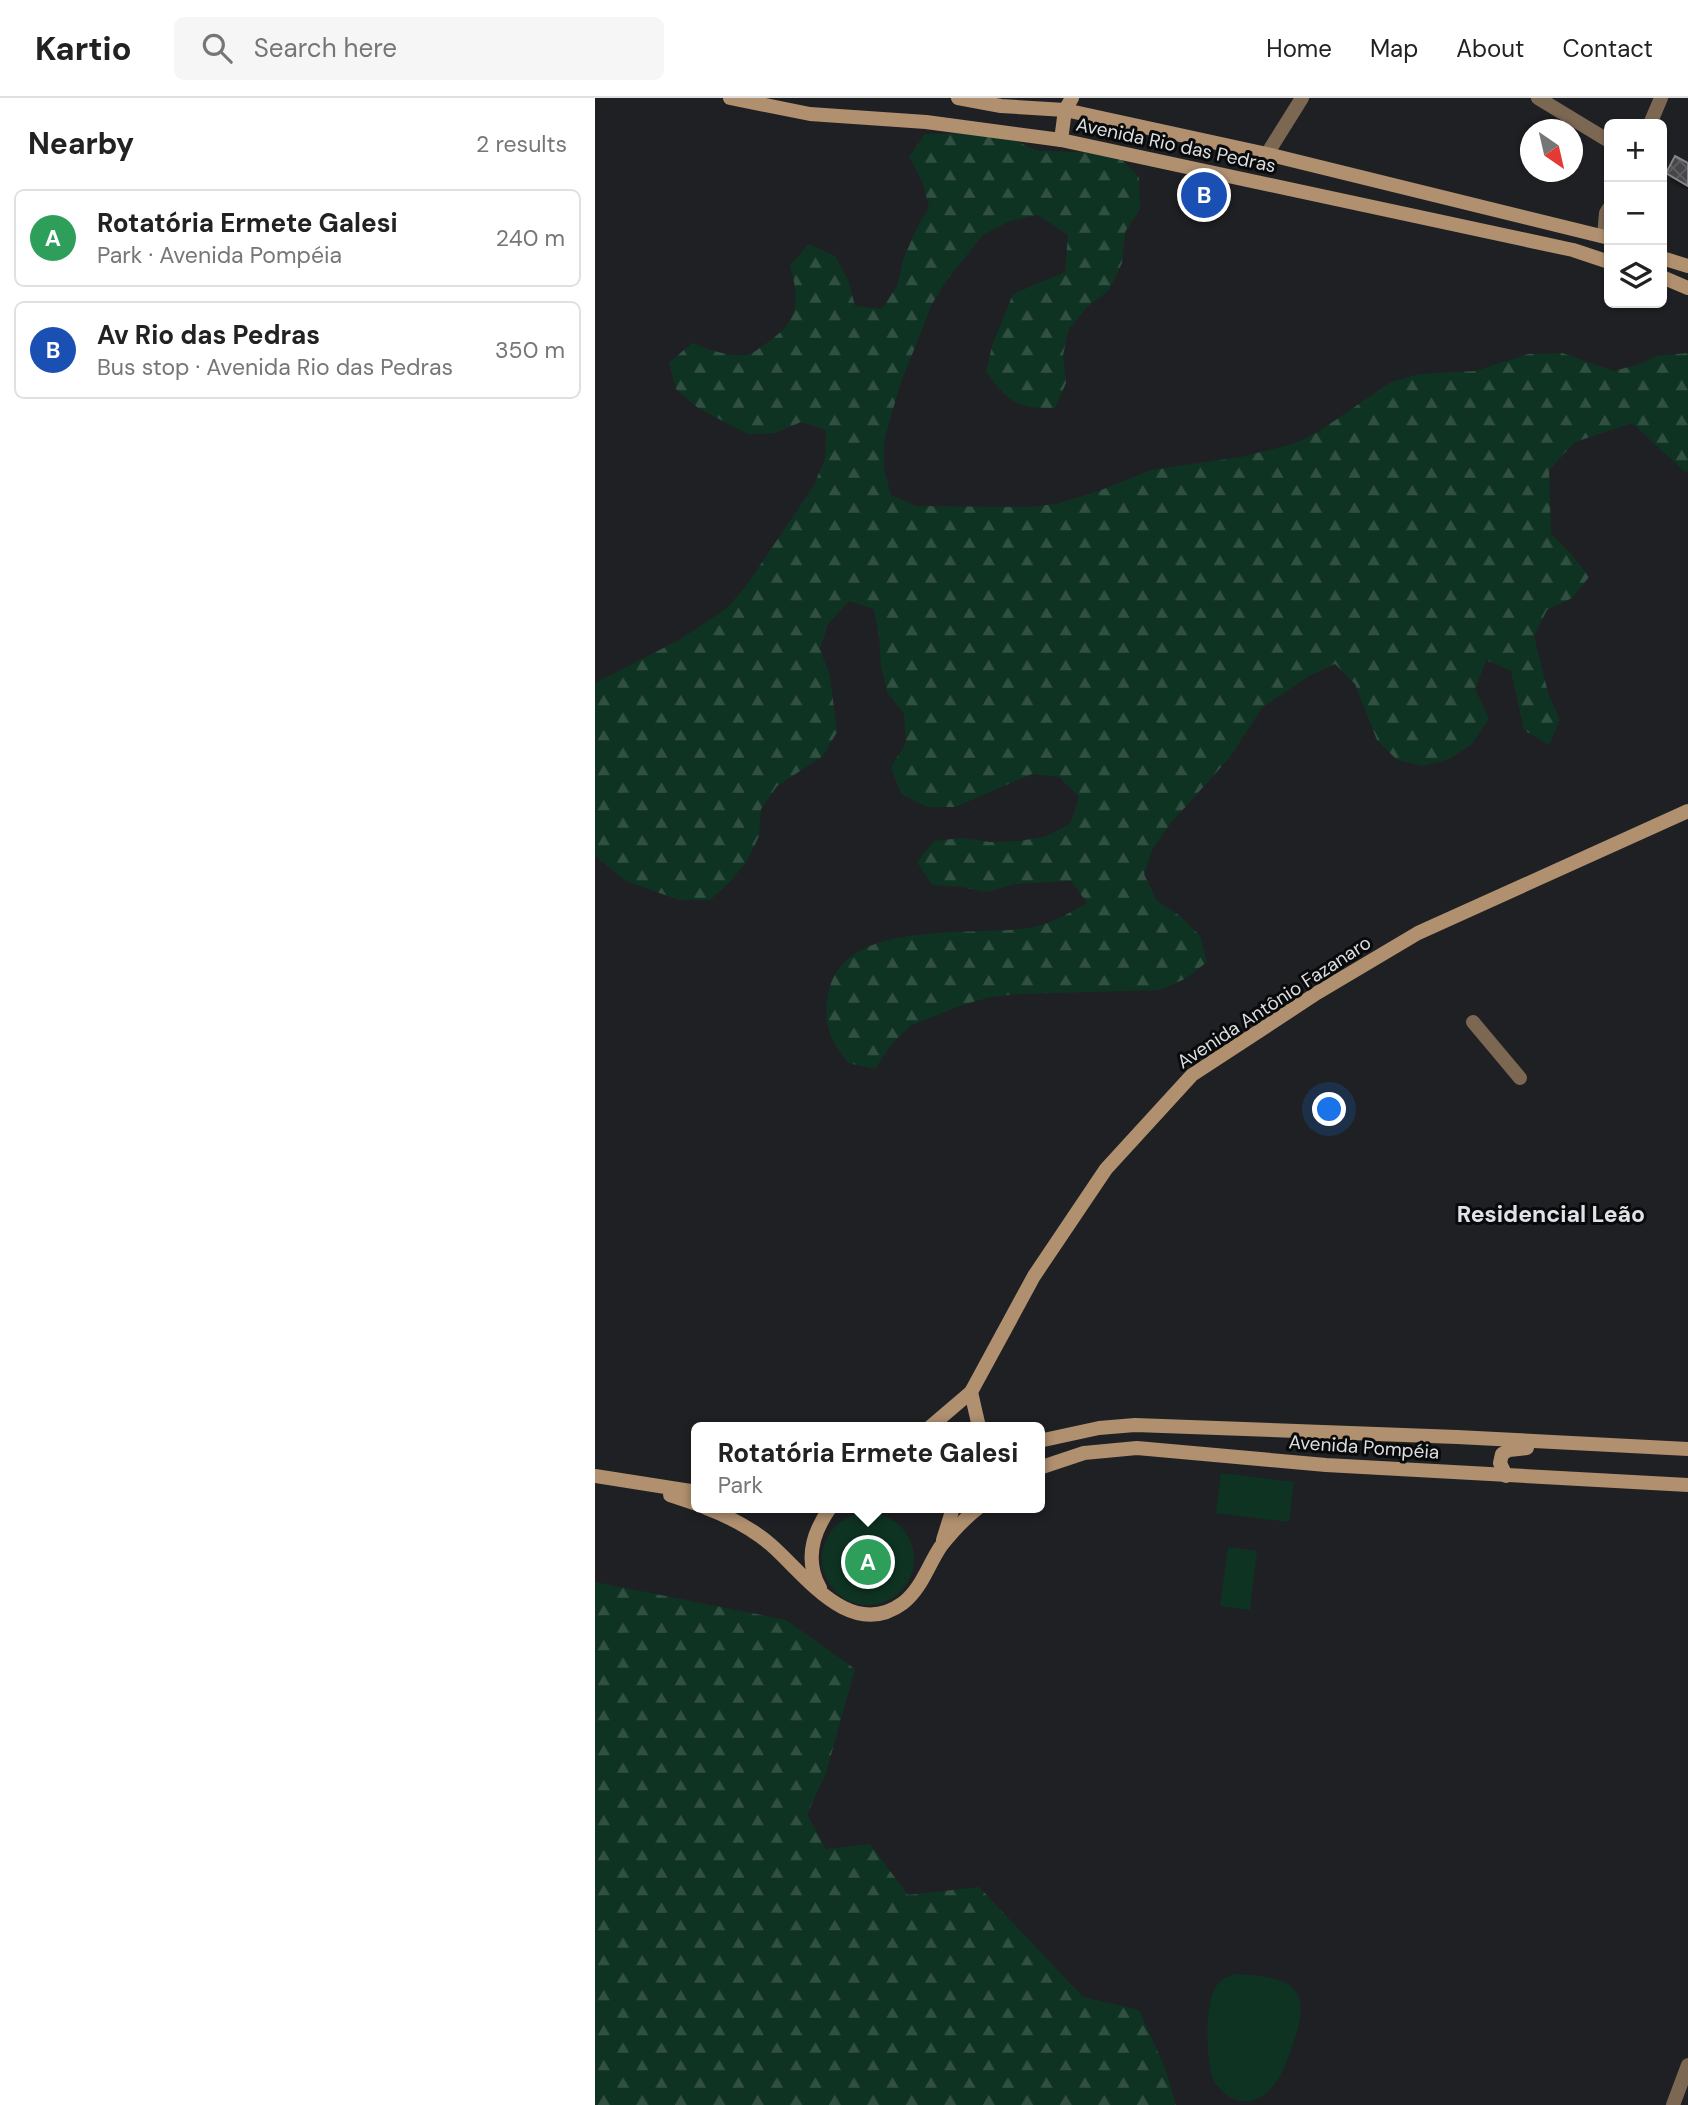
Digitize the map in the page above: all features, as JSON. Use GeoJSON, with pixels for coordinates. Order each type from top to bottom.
{"type":"FeatureCollection","features":[{"type":"Feature","properties":{"kind":"main road","name":"Avenida Rio das Pedras"},"geometry":{"type":"LineString","coordinates":[[730,98],[810,114],[926,122],[1061,140],[1573,250],[1604,260]]}},
{"type":"Feature","properties":{"kind":"main road","name":"Avenida Rio das Pedras"},"geometry":{"type":"LineString","coordinates":[[958,98],[1000,106],[1068,104],[1604,236]]}},
{"type":"Feature","properties":{"kind":"main road"},"geometry":{"type":"LineString","coordinates":[[1061,140],[1068,104]]}},
{"type":"Feature","properties":{"kind":"main road"},"geometry":{"type":"LineString","coordinates":[[1667,259],[1688,266]]}},
{"type":"Feature","properties":{"kind":"main road"},"geometry":{"type":"LineString","coordinates":[[1667,279],[1688,288]]}},
{"type":"Feature","properties":{"kind":"main road","name":"Avenida Antônio Fazanaro"},"geometry":{"type":"LineString","coordinates":[[936,1422],[971,1392],[1034,1276],[1106,1169],[1192,1075],[1317,993],[1418,933],[1688,811]]}},
{"type":"Feature","properties":{"kind":"main road"},"geometry":{"type":"LineString","coordinates":[[971,1392],[978,1422]]}},
{"type":"Feature","properties":{"kind":"main road","name":"Avenida Antônio Fazanaro"},"geometry":{"type":"LineString","coordinates":[[968,1422],[971,1392]]}},
{"type":"Feature","properties":{"kind":"main road","name":"Avenida Pompéia"},"geometry":{"type":"LineString","coordinates":[[1045,1440],[1099,1427],[1135,1426],[1457,1437],[1688,1449]]}},
{"type":"Feature","properties":{"kind":"main road"},"geometry":{"type":"LineString","coordinates":[[1506,1476],[1500,1463],[1502,1454],[1509,1450],[1552,1443]]}},
{"type":"Feature","properties":{"kind":"main road","name":"Avenida Pompéia"},"geometry":{"type":"LineString","coordinates":[[1045,1466],[1084,1453],[1137,1448],[1326,1465],[1688,1485]]}},
{"type":"Feature","properties":{"kind":"main road"},"geometry":{"type":"LineString","coordinates":[[595,1476],[691,1491]]}},
{"type":"Feature","properties":{"kind":"main road"},"geometry":{"type":"LineString","coordinates":[[625,1481],[691,1502]]}},
{"type":"Feature","properties":{"kind":"main road"},"geometry":{"type":"LineString","coordinates":[[717,1513],[744,1525],[771,1545],[827,1597],[849,1611],[863,1614],[889,1610],[911,1595],[940,1548],[972,1513]]}},
{"type":"Feature","properties":{"kind":"main road"},"geometry":{"type":"LineString","coordinates":[[827,1513],[813,1541],[811,1561],[816,1581],[827,1597]]}},
{"type":"Feature","properties":{"kind":"main road"},"geometry":{"type":"LineString","coordinates":[[940,1548],[951,1513]]}},
{"type":"Feature","properties":{"kind":"street"},"geometry":{"type":"LineString","coordinates":[[1267,154],[1302,98]]}},
{"type":"Feature","properties":{"kind":"street"},"geometry":{"type":"LineString","coordinates":[[1538,98],[1604,138]]}},
{"type":"Feature","properties":{"kind":"street"},"geometry":{"type":"LineString","coordinates":[[1652,119],[1661,98]]}},
{"type":"Feature","properties":{"kind":"street"},"geometry":{"type":"LineString","coordinates":[[1473,1023],[1520,1077]]}},
{"type":"Feature","properties":{"kind":"street"},"geometry":{"type":"LineString","coordinates":[[1679,2101],[1688,2065]]}},
{"type":"Feature","properties":{"kind":"green space"},"geometry":{"type":"Polygon","coordinates":[[[985,133],[1011,139],[1036,150],[1119,157],[1139,177],[1140,209],[1125,232],[1122,263],[1109,290],[1087,307],[1069,329],[1063,355],[1066,383],[1055,408],[1031,407],[1015,402],[986,372],[992,346],[1013,294],[1065,272],[1068,235],[1038,215],[1009,221],[983,235],[948,278],[932,304],[900,385],[884,441],[884,469],[891,495],[916,506],[1028,507],[1056,504],[1099,491],[1151,470],[1241,457],[1293,444],[1318,432],[1391,382],[1419,374],[1475,371],[1528,354],[1562,353],[1614,371],[1640,364],[1656,356],[1688,353],[1688,471],[1685,472],[1632,423],[1575,442],[1549,470],[1551,534],[1589,577],[1572,598],[1547,610],[1534,636],[1548,693],[1560,720],[1549,745],[1524,730],[1511,671],[1486,660],[1475,689],[1489,718],[1472,744],[1449,759],[1423,766],[1397,760],[1377,740],[1355,684],[1335,664],[1309,676],[1262,708],[1230,757],[1170,824],[1153,848],[1144,874],[1157,901],[1180,916],[1200,936],[1207,962],[1185,979],[1159,990],[1018,994],[990,997],[962,1005],[910,1026],[890,1046],[875,1069],[848,1063],[832,1039],[827,1024],[828,996],[838,970],[858,952],[884,941],[915,935],[1034,927],[1055,920],[1087,903],[1071,881],[1015,884],[987,892],[932,885],[917,862],[934,841],[962,838],[990,842],[1020,841],[1047,836],[1071,823],[1079,797],[1059,777],[1032,774],[955,807],[927,807],[901,794],[891,767],[906,743],[904,714],[887,692],[874,609],[849,601],[828,624],[820,649],[830,676],[837,732],[823,756],[777,786],[761,809],[759,836],[747,861],[730,882],[710,900],[679,900],[626,881],[595,856],[595,683],[679,640],[727,608],[746,586],[813,487],[825,459],[826,430],[801,422],[775,433],[748,434],[698,408],[676,389],[669,363],[692,343],[725,354],[745,355],[776,336],[791,319],[796,301],[790,265],[809,244],[835,256],[848,280],[855,306],[882,309],[897,286],[903,260],[929,207],[922,181],[909,157],[925,134],[985,133]]]}},
{"type":"Feature","properties":{"kind":"green space"},"geometry":{"type":"Polygon","coordinates":[[[1221,1473],[1294,1482],[1289,1522],[1216,1513],[1221,1473]]]}},
{"type":"Feature","properties":{"kind":"green space"},"geometry":{"type":"Polygon","coordinates":[[[868,1513],[886,1516],[901,1526],[911,1541],[914,1559],[911,1577],[901,1592],[886,1602],[868,1605],[850,1602],[835,1592],[825,1577],[822,1559],[825,1541],[835,1526],[850,1516],[868,1513]]]}},
{"type":"Feature","properties":{"kind":"green space"},"geometry":{"type":"Polygon","coordinates":[[[1228,1547],[1257,1551],[1250,1610],[1220,1606],[1228,1547]]]}},
{"type":"Feature","properties":{"kind":"green space"},"geometry":{"type":"Polygon","coordinates":[[[595,1582],[786,1620],[855,1669],[826,1773],[807,1814],[826,1849],[870,1844],[908,1895],[979,1887],[1083,1997],[1139,2010],[1165,2068],[1176,2105],[595,2105],[595,1582]]]}},
{"type":"Feature","properties":{"kind":"green space"},"geometry":{"type":"Polygon","coordinates":[[[1236,1974],[1281,1981],[1291,1986],[1301,2005],[1295,2038],[1283,2070],[1271,2089],[1253,2100],[1237,2100],[1223,2092],[1215,2083],[1209,2062],[1207,2032],[1213,1992],[1222,1980],[1236,1974]]]}},
{"type":"Feature","properties":{"kind":"building"},"geometry":{"type":"Polygon","coordinates":[[[1675,156],[1688,163],[1688,186],[1667,174],[1675,156]]]}},
{"type":"Feature","properties":{"kind":"place","name":"Av Rio das Pedras"},"geometry":{"type":"Point","coordinates":[1204,195]}},
{"type":"Feature","properties":{"kind":"place","name":"Rotatória Ermete Galesi"},"geometry":{"type":"Point","coordinates":[868,1562]}},
{"type":"Feature","properties":{"kind":"district","name":"Residencial Leão"},"geometry":{"type":"Point","coordinates":[1551,1214]}}]}
